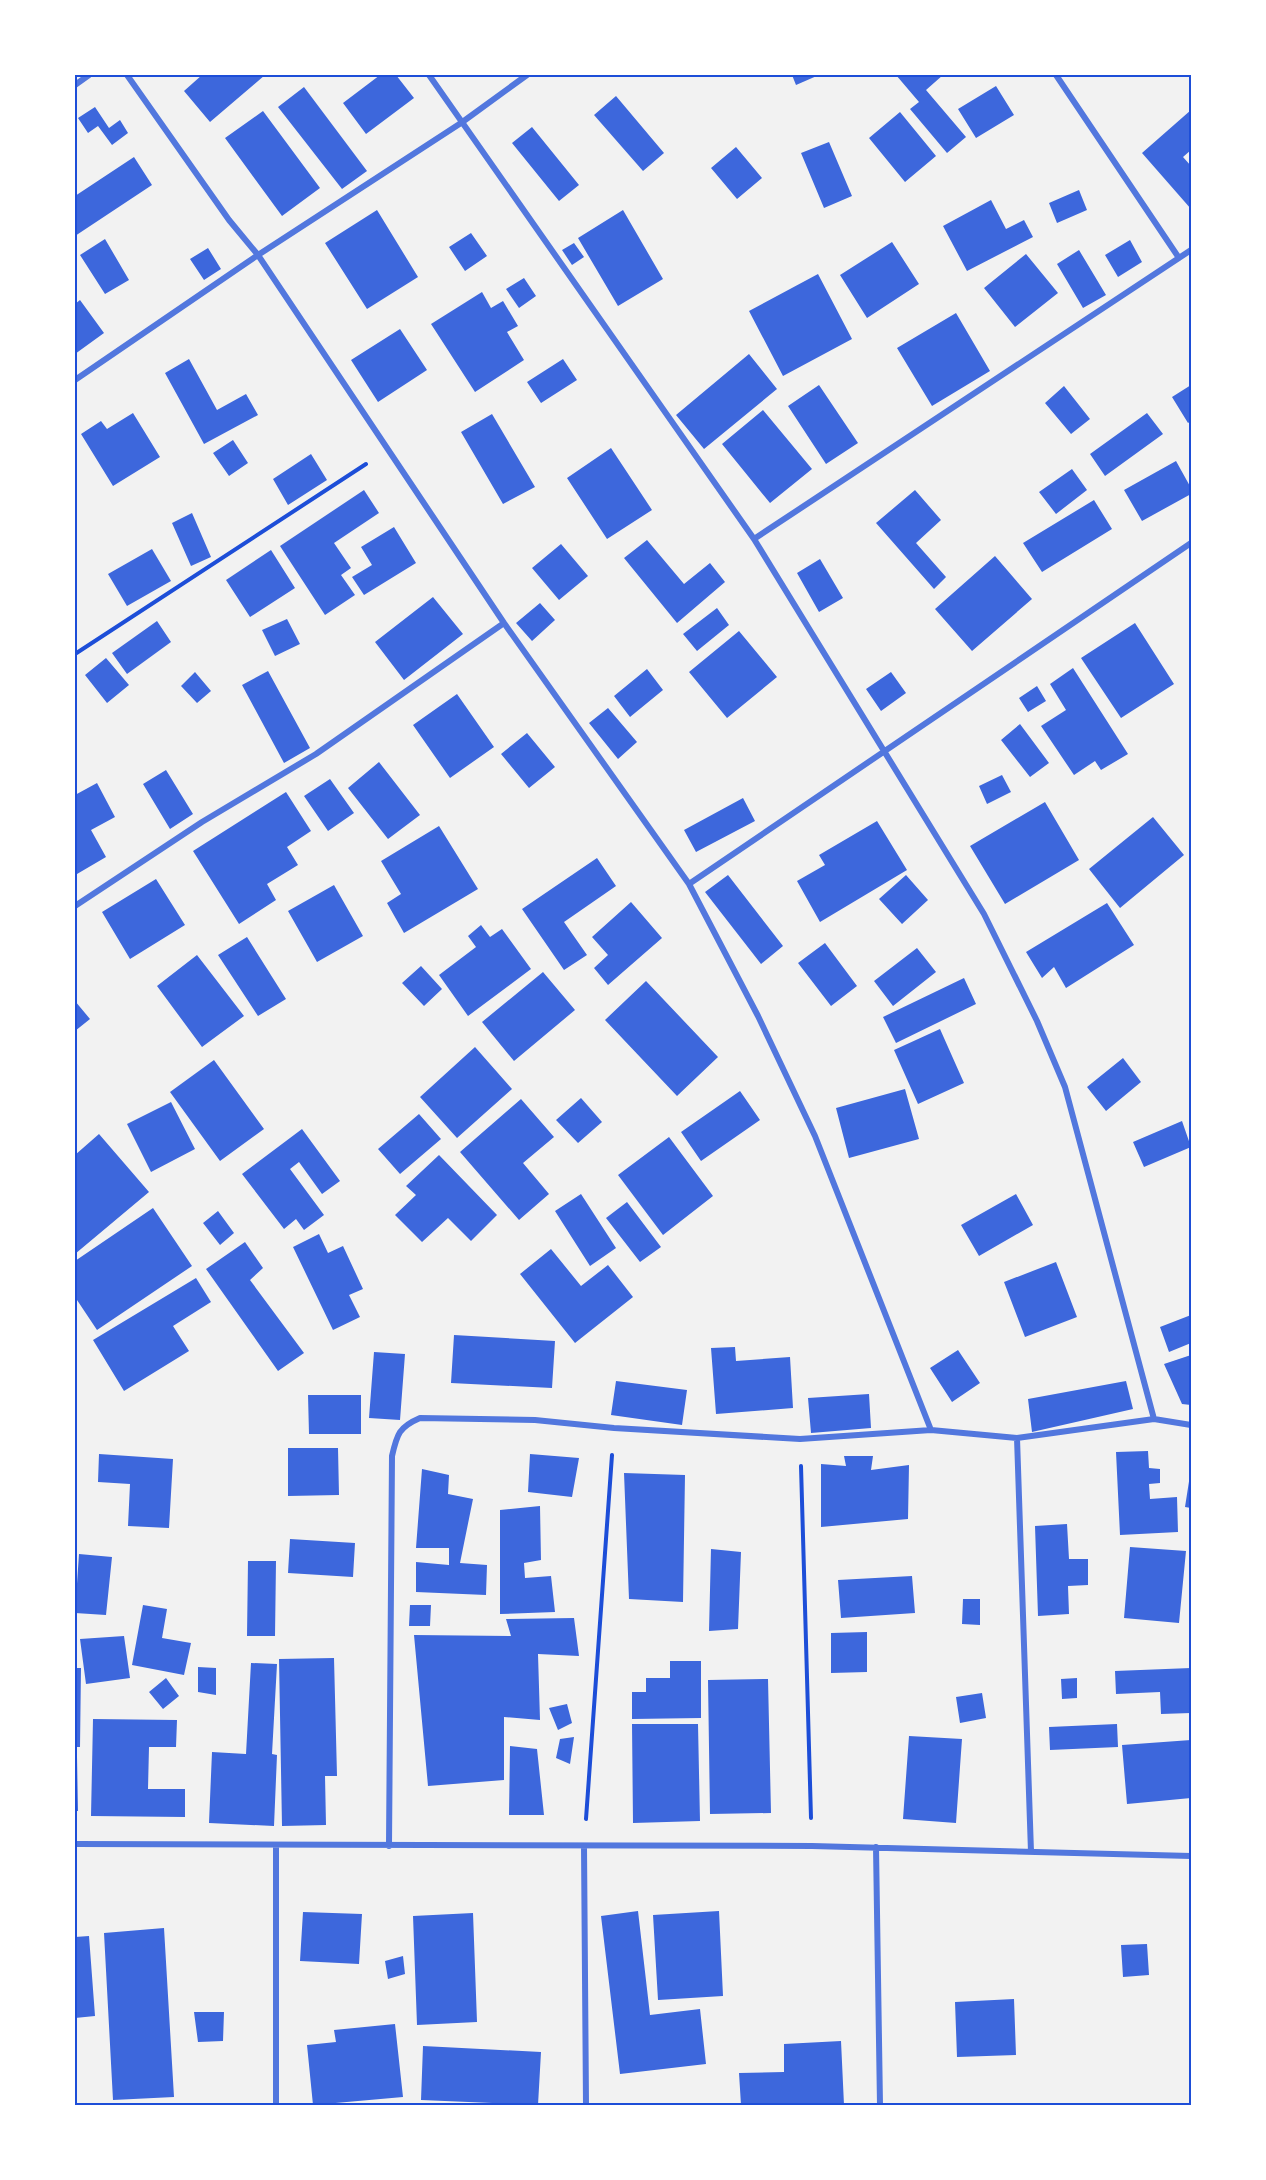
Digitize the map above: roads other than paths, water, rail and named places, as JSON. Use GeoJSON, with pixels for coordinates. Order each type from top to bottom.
{"type":"FeatureCollection","features":[{"type":"Feature","properties":{"kind":"street"},"geometry":{"type":"LineString","coordinates":[[75,84],[89,75]]}},
{"type":"Feature","properties":{"kind":"street"},"geometry":{"type":"LineString","coordinates":[[127,75],[229,220],[258,255],[504,623],[689,884],[758,1016],[815,1136],[931,1430]]}},
{"type":"Feature","properties":{"kind":"street"},"geometry":{"type":"LineString","coordinates":[[429,75],[754,539],[984,914],[1037,1021],[1065,1087],[1154,1419]]}},
{"type":"Feature","properties":{"kind":"street"},"geometry":{"type":"LineString","coordinates":[[75,380],[258,255],[461,123],[527,75]]}},
{"type":"Feature","properties":{"kind":"street"},"geometry":{"type":"LineString","coordinates":[[1056,75],[1179,258]]}},
{"type":"Feature","properties":{"kind":"street"},"geometry":{"type":"LineString","coordinates":[[754,539],[1191,250]]}},
{"type":"Feature","properties":{"kind":"street"},"geometry":{"type":"LineString","coordinates":[[689,884],[1191,543]]}},
{"type":"Feature","properties":{"kind":"street"},"geometry":{"type":"LineString","coordinates":[[75,906],[202,822],[316,754],[504,623]]}},
{"type":"Feature","properties":{"kind":"street"},"geometry":{"type":"LineString","coordinates":[[388,1846],[392,1456],[397,1432],[404,1425],[420,1418],[536,1420],[614,1428],[800,1439],[931,1430],[1017,1438],[1154,1419],[1191,1425]]}},
{"type":"Feature","properties":{"kind":"street"},"geometry":{"type":"LineString","coordinates":[[1017,1438],[1031,1852]]}},
{"type":"Feature","properties":{"kind":"street"},"geometry":{"type":"LineString","coordinates":[[75,1844],[812,1846],[1191,1856]]}},
{"type":"Feature","properties":{"kind":"street"},"geometry":{"type":"LineString","coordinates":[[276,1846],[276,2105]]}},
{"type":"Feature","properties":{"kind":"street"},"geometry":{"type":"LineString","coordinates":[[584,1846],[586,2105]]}},
{"type":"Feature","properties":{"kind":"street"},"geometry":{"type":"LineString","coordinates":[[876,1847],[880,2105]]}}]}
